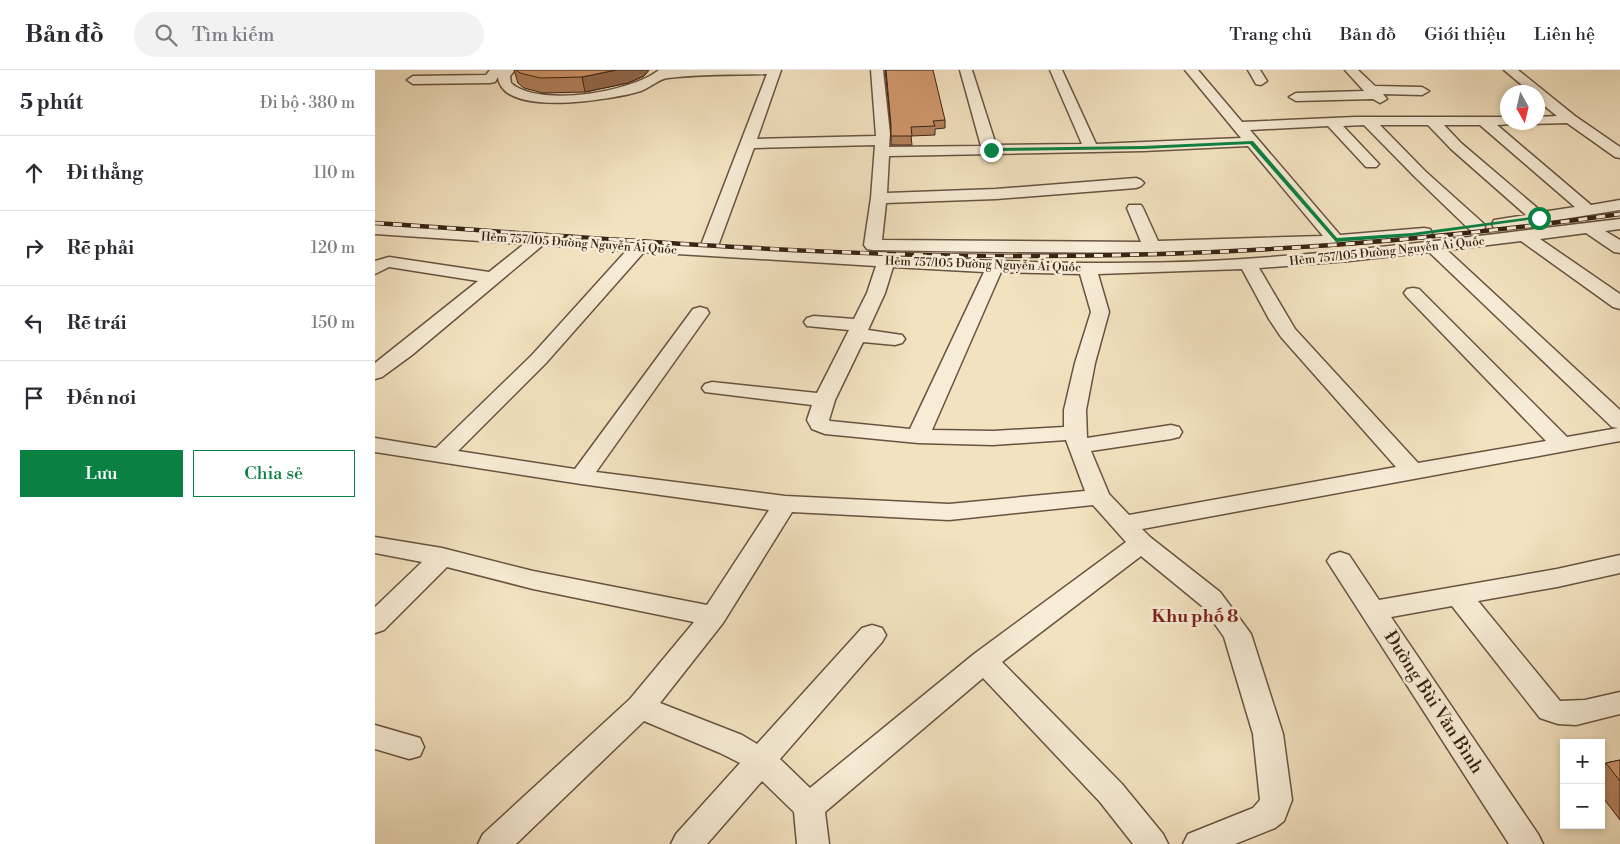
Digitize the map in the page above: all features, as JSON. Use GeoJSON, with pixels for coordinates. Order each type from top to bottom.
{"type":"FeatureCollection","features":[{"type":"Feature","properties":{"kind":"street"},"geometry":{"type":"LineString","coordinates":[[425,70],[413,80],[490,79],[496,70]]}},
{"type":"Feature","properties":{"kind":"street"},"geometry":{"type":"LineString","coordinates":[[509,70],[504,76],[505,84],[514,91],[530,96],[553,99],[606,95],[637,87],[665,72],[775,70],[710,245],[1018,248],[1336,240],[1477,227],[1620,205]]}},
{"type":"Feature","properties":{"kind":"street"},"geometry":{"type":"LineString","coordinates":[[873,246],[879,198],[883,119],[877,70]]}},
{"type":"Feature","properties":{"kind":"street"},"geometry":{"type":"LineString","coordinates":[[966,70],[991,150]]}},
{"type":"Feature","properties":{"kind":"street"},"geometry":{"type":"LineString","coordinates":[[1056,70],[1091,148]]}},
{"type":"Feature","properties":{"kind":"street"},"geometry":{"type":"LineString","coordinates":[[1191,70],[1336,240]]}},
{"type":"Feature","properties":{"kind":"street"},"geometry":{"type":"LineString","coordinates":[[1254,70],[1261,81]]}},
{"type":"Feature","properties":{"kind":"street"},"geometry":{"type":"LineString","coordinates":[[1351,70],[1372,92],[1405,121]]}},
{"type":"Feature","properties":{"kind":"street"},"geometry":{"type":"LineString","coordinates":[[1509,70],[1527,85]]}},
{"type":"Feature","properties":{"kind":"street"},"geometry":{"type":"LineString","coordinates":[[1297,90],[1426,95]]}},
{"type":"Feature","properties":{"kind":"street"},"geometry":{"type":"LineString","coordinates":[[1545,99],[1620,154]]}},
{"type":"Feature","properties":{"kind":"street"},"geometry":{"type":"LineString","coordinates":[[1545,121],[1570,119]]}},
{"type":"Feature","properties":{"kind":"street"},"geometry":{"type":"LineString","coordinates":[[1237,126],[1368,121],[1500,121]]}},
{"type":"Feature","properties":{"kind":"street"},"geometry":{"type":"LineString","coordinates":[[1368,121],[1420,174],[1477,227]]}},
{"type":"Feature","properties":{"kind":"street"},"geometry":{"type":"LineString","coordinates":[[1432,121],[1456,146],[1539,218]]}},
{"type":"Feature","properties":{"kind":"street"},"geometry":{"type":"LineString","coordinates":[[1332,122],[1371,164]]}},
{"type":"Feature","properties":{"kind":"street"},"geometry":{"type":"LineString","coordinates":[[1485,122],[1588,210]]}},
{"type":"Feature","properties":{"kind":"street"},"geometry":{"type":"LineString","coordinates":[[748,144],[991,150],[1251,142]]}},
{"type":"Feature","properties":{"kind":"street"},"geometry":{"type":"LineString","coordinates":[[879,198],[996,194],[1136,183]]}},
{"type":"Feature","properties":{"kind":"street"},"geometry":{"type":"LineString","coordinates":[[1135,208],[1152,246]]}},
{"type":"Feature","properties":{"kind":"street","name":"Hẻm 757/105 Đường Nguyễn Ái Quốc"},"geometry":{"type":"LineString","coordinates":[[375,229],[639,247],[710,245],[886,261],[995,267],[1087,268],[1248,263],[1359,255],[1591,229],[1620,224]]}},
{"type":"Feature","properties":{"kind":"street"},"geometry":{"type":"LineString","coordinates":[[1591,229],[1620,248]]}},
{"type":"Feature","properties":{"kind":"street"},"geometry":{"type":"LineString","coordinates":[[1525,236],[1620,303]]}},
{"type":"Feature","properties":{"kind":"street"},"geometry":{"type":"LineString","coordinates":[[375,373],[384,358],[493,278],[539,240]]}},
{"type":"Feature","properties":{"kind":"street"},"geometry":{"type":"LineString","coordinates":[[441,455],[539,359],[639,247]]}},
{"type":"Feature","properties":{"kind":"street"},"geometry":{"type":"LineString","coordinates":[[1434,247],[1620,422]]}},
{"type":"Feature","properties":{"kind":"street"},"geometry":{"type":"LineString","coordinates":[[886,261],[876,293],[824,400],[819,420],[820,424],[825,427],[918,436],[1076,440],[1171,432]]}},
{"type":"Feature","properties":{"kind":"street"},"geometry":{"type":"LineString","coordinates":[[375,269],[383,263],[389,262],[493,278]]}},
{"type":"Feature","properties":{"kind":"street"},"geometry":{"type":"LineString","coordinates":[[1248,263],[1278,319],[1288,333],[1412,471]]}},
{"type":"Feature","properties":{"kind":"street"},"geometry":{"type":"LineString","coordinates":[[918,436],[995,267]]}},
{"type":"Feature","properties":{"kind":"street"},"geometry":{"type":"LineString","coordinates":[[1087,268],[1100,312],[1075,410],[1076,440],[1099,497],[1141,543],[1211,599],[1237,634],[1268,734],[1275,800],[1273,811],[1264,818],[1199,844]]}},
{"type":"Feature","properties":{"kind":"street"},"geometry":{"type":"LineString","coordinates":[[1413,293],[1562,444]]}},
{"type":"Feature","properties":{"kind":"street"},"geometry":{"type":"LineString","coordinates":[[581,477],[700,313]]}},
{"type":"Feature","properties":{"kind":"street"},"geometry":{"type":"LineString","coordinates":[[814,322],[895,339]]}},
{"type":"Feature","properties":{"kind":"street"},"geometry":{"type":"LineString","coordinates":[[712,388],[824,400]]}},
{"type":"Feature","properties":{"kind":"street"},"geometry":{"type":"LineString","coordinates":[[1123,524],[1620,434]]}},
{"type":"Feature","properties":{"kind":"street"},"geometry":{"type":"LineString","coordinates":[[375,445],[581,477],[785,504],[949,512],[1099,497]]}},
{"type":"Feature","properties":{"kind":"street"},"geometry":{"type":"LineString","coordinates":[[494,844],[640,707],[714,616],[785,504]]}},
{"type":"Feature","properties":{"kind":"street"},"geometry":{"type":"LineString","coordinates":[[809,807],[984,661],[1141,543]]}},
{"type":"Feature","properties":{"kind":"street"},"geometry":{"type":"LineString","coordinates":[[375,545],[442,557],[533,580],[714,616]]}},
{"type":"Feature","properties":{"kind":"street"},"geometry":{"type":"LineString","coordinates":[[375,623],[442,557]]}},
{"type":"Feature","properties":{"kind":"street","name":"Đường Bùi Văn Bình"},"geometry":{"type":"LineString","coordinates":[[1340,561],[1527,844]]}},
{"type":"Feature","properties":{"kind":"street"},"geometry":{"type":"LineString","coordinates":[[1374,610],[1557,578],[1620,564]]}},
{"type":"Feature","properties":{"kind":"street"},"geometry":{"type":"LineString","coordinates":[[1458,595],[1550,710],[1558,713],[1573,713],[1620,703]]}},
{"type":"Feature","properties":{"kind":"street"},"geometry":{"type":"LineString","coordinates":[[687,844],[872,635]]}},
{"type":"Feature","properties":{"kind":"street"},"geometry":{"type":"LineString","coordinates":[[984,661],[1111,793],[1152,844]]}},
{"type":"Feature","properties":{"kind":"street"},"geometry":{"type":"LineString","coordinates":[[640,707],[731,744],[761,760],[809,807],[813,844]]}},
{"type":"Feature","properties":{"kind":"street"},"geometry":{"type":"LineString","coordinates":[[375,737],[409,747]]}},
{"type":"Feature","properties":{"kind":"building"},"geometry":{"type":"Polygon","coordinates":[[[516,70],[616,70],[582,77],[540,78],[520,73],[516,70]]]}},
{"type":"Feature","properties":{"kind":"building"},"geometry":{"type":"Polygon","coordinates":[[[886,70],[933,70],[945,120],[933,121],[935,126],[911,127],[912,136],[891,136],[886,70]]]}},
{"type":"Feature","properties":{"kind":"building"},"geometry":{"type":"Polygon","coordinates":[[[1620,760],[1620,781],[1606,763],[1620,760]]]}},
{"type":"Feature","properties":{"kind":"railway"},"geometry":{"type":"LineString","coordinates":[[375,223],[770,249],[928,255],[1084,256],[1238,251],[1315,246],[1468,233],[1620,214]]}},
{"type":"Feature","properties":{"kind":"district","name":"Khu phố 8"},"geometry":{"type":"Point","coordinates":[1195,616]}},
{"type":"Feature","properties":{"kind":"route"},"geometry":{"type":"LineString","coordinates":[[991,150],[1143,148],[1251,142],[1336,240],[1412,234],[1539,218]]}}]}
